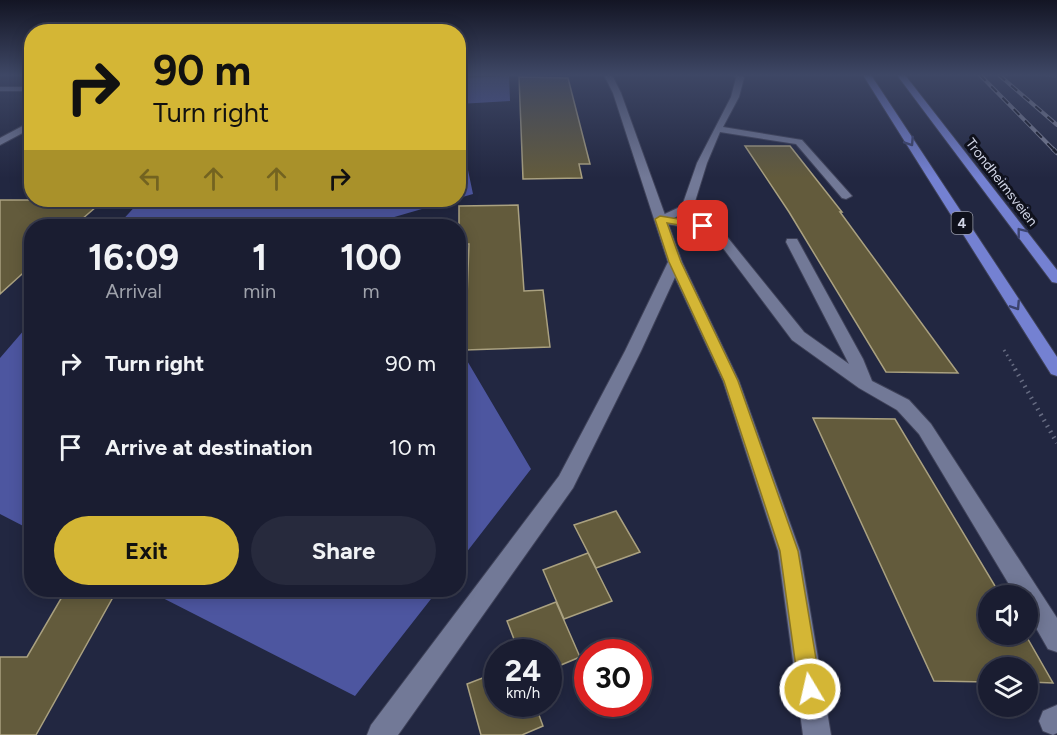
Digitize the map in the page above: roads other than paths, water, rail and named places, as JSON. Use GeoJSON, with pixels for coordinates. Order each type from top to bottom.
{"type":"FeatureCollection","features":[{"type":"Feature","properties":{"kind":"highway","name":"4"},"geometry":{"type":"LineString","coordinates":[[889,109],[1057,370]]}},
{"type":"Feature","properties":{"kind":"highway","name":"Trondheimsveien"},"geometry":{"type":"LineString","coordinates":[[927,109],[1057,279]]}},
{"type":"Feature","properties":{"kind":"street"},"geometry":{"type":"LineString","coordinates":[[623,109],[675,262],[731,381],[789,551],[817,735]]}},
{"type":"Feature","properties":{"kind":"street"},"geometry":{"type":"LineString","coordinates":[[660,219],[687,208],[717,129],[728,109]]}},
{"type":"Feature","properties":{"kind":"street"},"geometry":{"type":"LineString","coordinates":[[0,141],[24,128]]}},
{"type":"Feature","properties":{"kind":"street"},"geometry":{"type":"LineString","coordinates":[[717,129],[799,142],[846,196]]}},
{"type":"Feature","properties":{"kind":"street"},"geometry":{"type":"LineString","coordinates":[[660,219],[703,226],[724,242],[798,336],[865,384],[903,405],[925,429],[1057,640]]}},
{"type":"Feature","properties":{"kind":"street"},"geometry":{"type":"LineString","coordinates":[[792,242],[855,359],[865,384]]}},
{"type":"Feature","properties":{"kind":"street"},"geometry":{"type":"LineString","coordinates":[[381,735],[566,482],[633,351],[675,262]]}},
{"type":"Feature","properties":{"kind":"railway"},"geometry":{"type":"LineString","coordinates":[[1014,109],[1054,150]]}},
{"type":"Feature","properties":{"kind":"railway"},"geometry":{"type":"LineString","coordinates":[[1039,109],[1057,125]]}},
{"type":"Feature","properties":{"kind":"railway"},"geometry":{"type":"LineString","coordinates":[[1054,150],[1057,153]]}}]}
